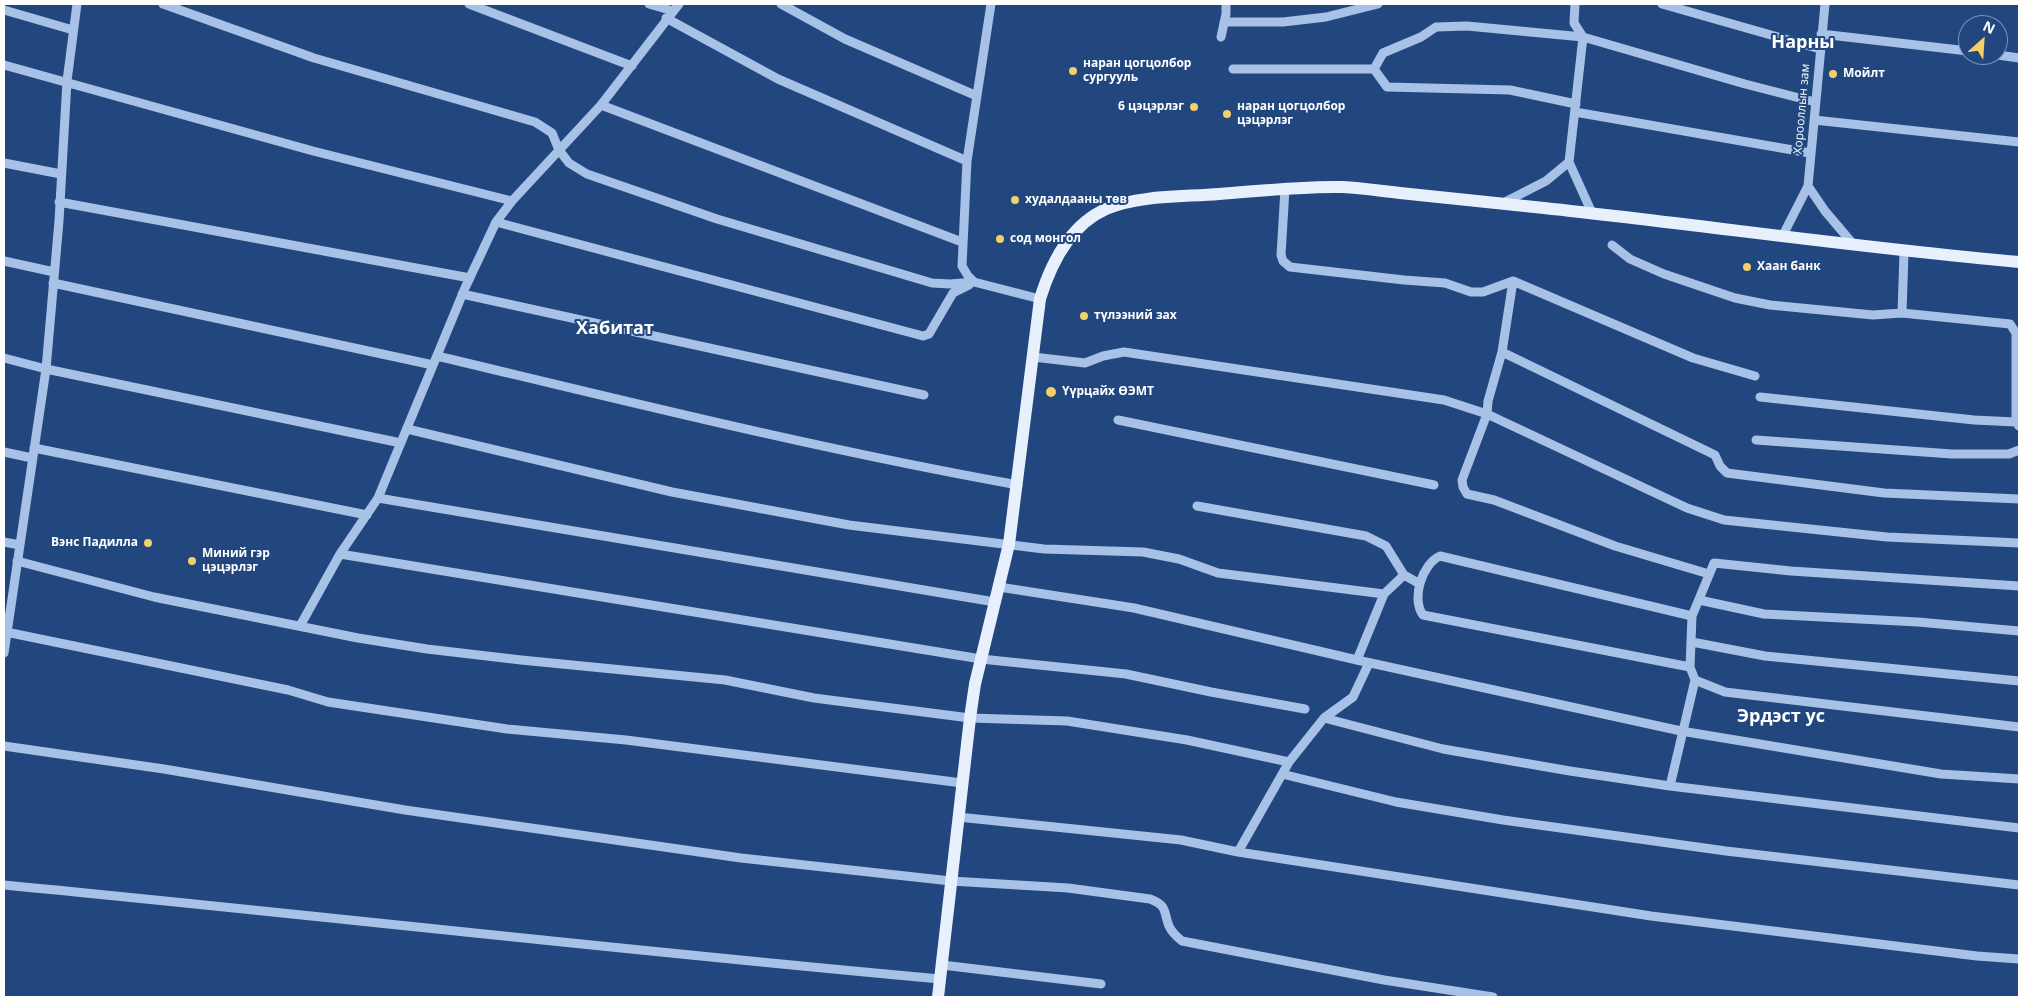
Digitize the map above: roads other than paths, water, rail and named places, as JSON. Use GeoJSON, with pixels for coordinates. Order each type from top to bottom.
{"type":"FeatureCollection","features":[{"type":"Feature","properties":{"kind":"main road"},"geometry":{"type":"LineString","coordinates":[[938,997],[970,718],[981,659],[1009,544],[1018,485],[1040,298],[1056,258],[1072,234],[1086,221],[1104,210],[1119,204],[1146,200],[1285,189],[1344,187],[1592,212],[1904,252],[2019,262]]}},
{"type":"Feature","properties":{"kind":"street"},"geometry":{"type":"LineString","coordinates":[[4,653],[8,601],[20,545],[46,369],[60,221],[59,202],[67,81],[77,4]]}},
{"type":"Feature","properties":{"kind":"street"},"geometry":{"type":"LineString","coordinates":[[163,4],[314,58],[535,122],[552,133],[559,150],[569,163],[587,174],[717,218],[932,283],[974,282],[1040,298]]}},
{"type":"Feature","properties":{"kind":"street"},"geometry":{"type":"LineString","coordinates":[[469,4],[632,66]]}},
{"type":"Feature","properties":{"kind":"street"},"geometry":{"type":"LineString","coordinates":[[649,4],[676,7]]}},
{"type":"Feature","properties":{"kind":"street"},"geometry":{"type":"LineString","coordinates":[[781,4],[844,39],[977,96]]}},
{"type":"Feature","properties":{"kind":"street"},"geometry":{"type":"LineString","coordinates":[[974,282],[962,266],[962,242],[967,162],[991,4]]}},
{"type":"Feature","properties":{"kind":"street"},"geometry":{"type":"LineString","coordinates":[[1221,37],[1226,4]]}},
{"type":"Feature","properties":{"kind":"street"},"geometry":{"type":"LineString","coordinates":[[1224,22],[1283,22],[1326,17],[1378,4]]}},
{"type":"Feature","properties":{"kind":"street"},"geometry":{"type":"LineString","coordinates":[[1575,4],[1574,23],[1583,37],[1569,162],[1592,212]]}},
{"type":"Feature","properties":{"kind":"street"},"geometry":{"type":"LineString","coordinates":[[1662,4],[1820,49]]}},
{"type":"Feature","properties":{"kind":"street","name":"Хорооллын зам"},"geometry":{"type":"LineString","coordinates":[[1782,237],[1808,186],[1825,4]]}},
{"type":"Feature","properties":{"kind":"street"},"geometry":{"type":"LineString","coordinates":[[300,626],[340,554],[378,498],[462,294],[496,222],[512,201],[601,105],[676,7]]}},
{"type":"Feature","properties":{"kind":"street"},"geometry":{"type":"LineString","coordinates":[[4,10],[73,30]]}},
{"type":"Feature","properties":{"kind":"street"},"geometry":{"type":"LineString","coordinates":[[666,18],[778,79],[967,162]]}},
{"type":"Feature","properties":{"kind":"street"},"geometry":{"type":"LineString","coordinates":[[1374,69],[1383,53],[1421,37],[1436,27],[1467,26],[1583,37],[1745,84],[1816,102]]}},
{"type":"Feature","properties":{"kind":"street"},"geometry":{"type":"LineString","coordinates":[[1821,34],[1958,50]]}},
{"type":"Feature","properties":{"kind":"street"},"geometry":{"type":"LineString","coordinates":[[4,64],[313,151],[512,201]]}},
{"type":"Feature","properties":{"kind":"street"},"geometry":{"type":"LineString","coordinates":[[1233,69],[1374,69]]}},
{"type":"Feature","properties":{"kind":"street"},"geometry":{"type":"LineString","coordinates":[[1374,69],[1387,87],[1510,90],[1576,108],[1810,153]]}},
{"type":"Feature","properties":{"kind":"street"},"geometry":{"type":"LineString","coordinates":[[601,105],[962,242]]}},
{"type":"Feature","properties":{"kind":"street"},"geometry":{"type":"LineString","coordinates":[[1814,120],[2019,142]]}},
{"type":"Feature","properties":{"kind":"street"},"geometry":{"type":"LineString","coordinates":[[1503,203],[1546,181],[1569,162]]}},
{"type":"Feature","properties":{"kind":"street"},"geometry":{"type":"LineString","coordinates":[[4,163],[61,174]]}},
{"type":"Feature","properties":{"kind":"street"},"geometry":{"type":"LineString","coordinates":[[1808,186],[1825,211],[1853,244]]}},
{"type":"Feature","properties":{"kind":"street"},"geometry":{"type":"LineString","coordinates":[[1285,189],[1281,255],[1290,267],[1445,283],[1471,292],[1483,292],[1513,281],[1693,358],[1755,376]]}},
{"type":"Feature","properties":{"kind":"street"},"geometry":{"type":"LineString","coordinates":[[59,202],[470,278]]}},
{"type":"Feature","properties":{"kind":"street"},"geometry":{"type":"LineString","coordinates":[[496,222],[923,336],[929,334],[953,293],[974,282]]}},
{"type":"Feature","properties":{"kind":"street"},"geometry":{"type":"LineString","coordinates":[[1612,245],[1630,259],[1664,274],[1735,298],[1770,305],[1873,315],[1902,312],[2010,324],[2016,333],[2018,341],[2018,424],[1760,396]]}},
{"type":"Feature","properties":{"kind":"street"},"geometry":{"type":"LineString","coordinates":[[1902,312],[1904,252]]}},
{"type":"Feature","properties":{"kind":"street"},"geometry":{"type":"LineString","coordinates":[[4,261],[54,272]]}},
{"type":"Feature","properties":{"kind":"street"},"geometry":{"type":"LineString","coordinates":[[1513,281],[1502,352],[1488,401],[1487,414],[1462,480],[1467,494],[1494,500],[1615,546],[1709,574]]}},
{"type":"Feature","properties":{"kind":"street"},"geometry":{"type":"LineString","coordinates":[[53,283],[433,365]]}},
{"type":"Feature","properties":{"kind":"street"},"geometry":{"type":"LineString","coordinates":[[462,294],[924,395]]}},
{"type":"Feature","properties":{"kind":"street"},"geometry":{"type":"LineString","coordinates":[[1033,357],[1085,363],[1103,356],[1124,352],[1444,400],[1487,414],[1687,508],[1724,520],[1886,537],[2019,543]]}},
{"type":"Feature","properties":{"kind":"street"},"geometry":{"type":"LineString","coordinates":[[1502,352],[1715,455],[1720,466],[1727,473],[1884,493],[2019,499]]}},
{"type":"Feature","properties":{"kind":"street"},"geometry":{"type":"LineString","coordinates":[[437,356],[699,419],[1018,485]]}},
{"type":"Feature","properties":{"kind":"street"},"geometry":{"type":"LineString","coordinates":[[4,358],[46,369],[400,443]]}},
{"type":"Feature","properties":{"kind":"street"},"geometry":{"type":"LineString","coordinates":[[1118,420],[1434,485]]}},
{"type":"Feature","properties":{"kind":"street"},"geometry":{"type":"LineString","coordinates":[[406,429],[672,492],[849,525],[1044,549],[1143,552],[1179,559],[1218,573],[1384,594]]}},
{"type":"Feature","properties":{"kind":"street"},"geometry":{"type":"LineString","coordinates":[[1756,440],[1952,454],[2009,454],[2019,450]]}},
{"type":"Feature","properties":{"kind":"street"},"geometry":{"type":"LineString","coordinates":[[4,452],[33,453],[367,515]]}},
{"type":"Feature","properties":{"kind":"street"},"geometry":{"type":"LineString","coordinates":[[378,498],[995,602]]}},
{"type":"Feature","properties":{"kind":"street"},"geometry":{"type":"LineString","coordinates":[[1197,506],[1366,536],[1386,546],[1404,575],[1420,584]]}},
{"type":"Feature","properties":{"kind":"street"},"geometry":{"type":"LineString","coordinates":[[4,542],[20,545]]}},
{"type":"Feature","properties":{"kind":"street"},"geometry":{"type":"LineString","coordinates":[[340,554],[981,659],[1126,674],[1305,709]]}},
{"type":"Feature","properties":{"kind":"street"},"geometry":{"type":"LineString","coordinates":[[1690,667],[1424,615],[1418,604],[1420,584],[1432,562],[1440,556],[1692,616]]}},
{"type":"Feature","properties":{"kind":"street"},"geometry":{"type":"LineString","coordinates":[[17,561],[154,597],[358,638],[427,649],[725,680],[814,698],[970,718],[1067,722],[1187,740],[1289,762]]}},
{"type":"Feature","properties":{"kind":"street"},"geometry":{"type":"LineString","coordinates":[[1670,786],[1695,680],[1690,667],[1692,616],[1714,563],[1791,572],[2019,586]]}},
{"type":"Feature","properties":{"kind":"street"},"geometry":{"type":"LineString","coordinates":[[1357,660],[1384,594],[1404,575]]}},
{"type":"Feature","properties":{"kind":"street"},"geometry":{"type":"LineString","coordinates":[[999,588],[1134,608],[1369,663],[1682,731],[1941,774],[2019,779]]}},
{"type":"Feature","properties":{"kind":"street"},"geometry":{"type":"LineString","coordinates":[[1699,600],[1764,614],[1908,622],[2019,631]]}},
{"type":"Feature","properties":{"kind":"street"},"geometry":{"type":"LineString","coordinates":[[6,632],[288,690],[328,702],[507,729],[626,740],[962,783]]}},
{"type":"Feature","properties":{"kind":"street"},"geometry":{"type":"LineString","coordinates":[[1692,642],[1765,656],[2019,681]]}},
{"type":"Feature","properties":{"kind":"street"},"geometry":{"type":"LineString","coordinates":[[1238,852],[1289,762],[1324,718],[1353,697],[1369,663]]}},
{"type":"Feature","properties":{"kind":"street"},"geometry":{"type":"LineString","coordinates":[[1695,680],[1725,692],[2019,727]]}},
{"type":"Feature","properties":{"kind":"street"},"geometry":{"type":"LineString","coordinates":[[1324,718],[1443,749],[1670,786],[2019,828]]}},
{"type":"Feature","properties":{"kind":"street"},"geometry":{"type":"LineString","coordinates":[[4,746],[164,769],[405,810],[731,857],[951,880],[1068,888],[1150,899],[1159,902],[1165,909],[1169,925],[1174,934],[1182,941],[1384,980],[1493,997]]}},
{"type":"Feature","properties":{"kind":"street"},"geometry":{"type":"LineString","coordinates":[[1282,774],[1396,802],[1503,820],[1736,852],[2019,885]]}},
{"type":"Feature","properties":{"kind":"street"},"geometry":{"type":"LineString","coordinates":[[958,817],[1180,840],[1238,852],[1308,861],[1651,916],[1976,956],[2019,959]]}},
{"type":"Feature","properties":{"kind":"street"},"geometry":{"type":"LineString","coordinates":[[4,885],[290,913],[688,957],[940,979]]}},
{"type":"Feature","properties":{"kind":"street"},"geometry":{"type":"LineString","coordinates":[[942,964],[1101,984]]}},
{"type":"Feature","properties":{"kind":"place","name":"наран цогцолбор сургууль"},"geometry":{"type":"Point","coordinates":[1073,71]}},
{"type":"Feature","properties":{"kind":"place","name":"Мойлт"},"geometry":{"type":"Point","coordinates":[1833,74]}},
{"type":"Feature","properties":{"kind":"place","name":"6 цэцэрлэг"},"geometry":{"type":"Point","coordinates":[1194,107]}},
{"type":"Feature","properties":{"kind":"place","name":"наран цогцолбор цэцэрлэг"},"geometry":{"type":"Point","coordinates":[1227,114]}},
{"type":"Feature","properties":{"kind":"place","name":"худалдааны төв"},"geometry":{"type":"Point","coordinates":[1015,200]}},
{"type":"Feature","properties":{"kind":"place","name":"сод монгол"},"geometry":{"type":"Point","coordinates":[1000,239]}},
{"type":"Feature","properties":{"kind":"place","name":"Хаан банк"},"geometry":{"type":"Point","coordinates":[1747,267]}},
{"type":"Feature","properties":{"kind":"place","name":"түлээний зах"},"geometry":{"type":"Point","coordinates":[1084,316]}},
{"type":"Feature","properties":{"kind":"place","name":"Үүрцайх ӨЭМТ"},"geometry":{"type":"Point","coordinates":[1051,392]}},
{"type":"Feature","properties":{"kind":"place","name":"Вэнс Падилла"},"geometry":{"type":"Point","coordinates":[148,543]}},
{"type":"Feature","properties":{"kind":"place","name":"Миний гэр цэцэрлэг"},"geometry":{"type":"Point","coordinates":[192,561]}},
{"type":"Feature","properties":{"kind":"district","name":"Нарны"},"geometry":{"type":"Point","coordinates":[1803,43]}},
{"type":"Feature","properties":{"kind":"district","name":"Хабитат"},"geometry":{"type":"Point","coordinates":[615,329]}},
{"type":"Feature","properties":{"kind":"district","name":"Эрдэст ус"},"geometry":{"type":"Point","coordinates":[1781,717]}}]}
